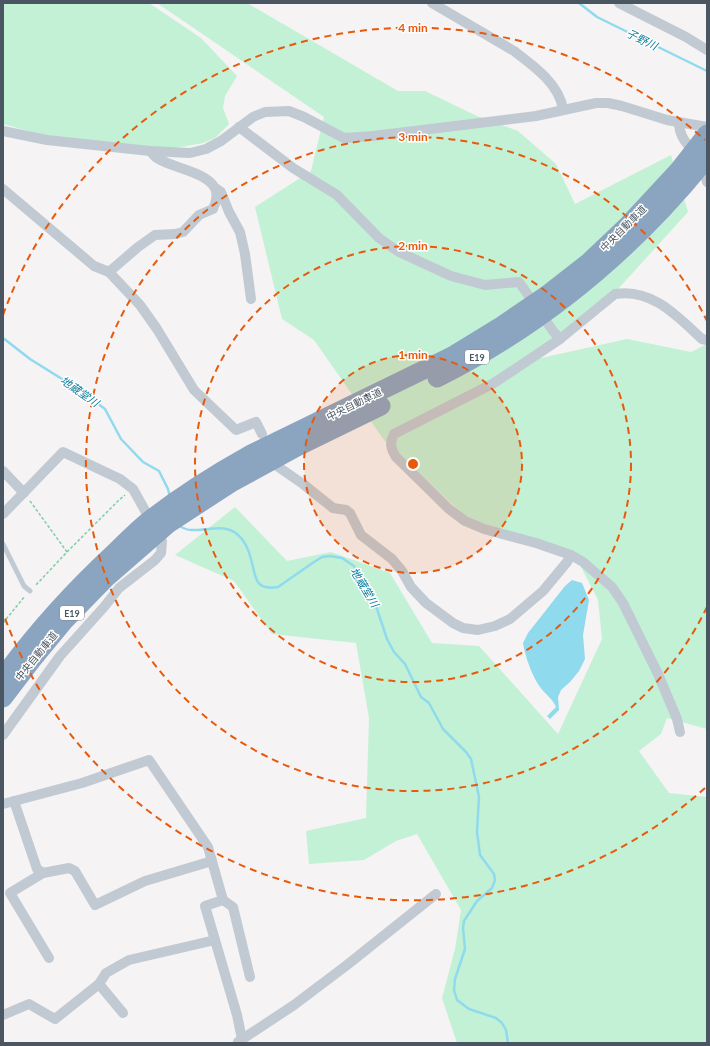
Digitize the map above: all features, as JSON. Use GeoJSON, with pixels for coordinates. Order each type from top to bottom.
{"type":"FeatureCollection","features":[{"type":"Feature","properties":{"kind":"highway","name":"中央自動車道"},"geometry":{"type":"LineString","coordinates":[[691,178],[707,134]]}},
{"type":"Feature","properties":{"kind":"highway","name":"中央自動車道"},"geometry":{"type":"LineString","coordinates":[[3,677],[55,611],[99,567],[148,530],[189,509],[227,476],[297,447],[465,364],[514,334],[563,300],[620,253],[691,178],[707,158]]}},
{"type":"Feature","properties":{"kind":"highway","name":"中央自動車道"},"geometry":{"type":"LineString","coordinates":[[3,698],[65,620],[106,578],[148,530]]}},
{"type":"Feature","properties":{"kind":"street"},"geometry":{"type":"LineString","coordinates":[[432,3],[527,60],[553,87],[561,99],[563,109]]}},
{"type":"Feature","properties":{"kind":"street"},"geometry":{"type":"LineString","coordinates":[[619,3],[707,50]]}},
{"type":"Feature","properties":{"kind":"street"},"geometry":{"type":"LineString","coordinates":[[3,131],[47,140],[150,151],[185,153],[206,149],[221,141],[253,117],[265,112],[289,111],[304,117],[344,138],[373,136],[536,116],[584,105],[608,103],[679,122],[707,127]]}},
{"type":"Feature","properties":{"kind":"street"},"geometry":{"type":"LineString","coordinates":[[679,122],[679,131],[705,173],[691,178]]}},
{"type":"Feature","properties":{"kind":"street"},"geometry":{"type":"LineString","coordinates":[[239,127],[293,168],[337,195],[379,238],[399,252],[451,276],[485,285],[518,282],[557,335]]}},
{"type":"Feature","properties":{"kind":"street"},"geometry":{"type":"LineString","coordinates":[[150,151],[157,158],[198,175],[221,192],[229,212],[240,232],[245,254],[251,299]]}},
{"type":"Feature","properties":{"kind":"street"},"geometry":{"type":"LineString","coordinates":[[109,272],[138,247],[155,235],[183,232],[199,215],[213,209],[216,201],[215,188]]}},
{"type":"Feature","properties":{"kind":"street"},"geometry":{"type":"LineString","coordinates":[[3,189],[94,266],[109,272],[140,305],[157,329],[194,390],[205,402],[236,430],[256,422],[262,434]]}},
{"type":"Feature","properties":{"kind":"street"},"geometry":{"type":"LineString","coordinates":[[680,732],[677,720],[658,674],[623,603],[612,587],[583,562],[571,555],[536,543],[484,529],[465,521],[449,509],[396,457],[391,448],[394,434],[494,383],[557,335],[615,294],[626,292],[641,295],[657,301],[702,339],[707,340]]}},
{"type":"Feature","properties":{"kind":"street"},"geometry":{"type":"LineString","coordinates":[[3,514],[63,452],[120,479],[133,489],[162,541],[161,553],[155,560],[119,588],[60,656],[3,735]]}},
{"type":"Feature","properties":{"kind":"street"},"geometry":{"type":"LineString","coordinates":[[277,466],[333,508],[346,510],[350,513],[361,535],[392,559],[402,571],[411,587],[426,603],[453,623],[463,628],[478,630],[494,626],[510,619],[544,591],[571,555]]}},
{"type":"Feature","properties":{"kind":"street"},"geometry":{"type":"LineString","coordinates":[[3,471],[24,493]]}},
{"type":"Feature","properties":{"kind":"street"},"geometry":{"type":"LineString","coordinates":[[3,804],[82,783],[149,760],[208,847],[224,900],[233,907],[250,977]]}},
{"type":"Feature","properties":{"kind":"street"},"geometry":{"type":"LineString","coordinates":[[14,801],[37,869],[43,873]]}},
{"type":"Feature","properties":{"kind":"street"},"geometry":{"type":"LineString","coordinates":[[49,958],[10,893],[43,873],[69,868],[75,872],[94,905],[145,882],[212,861]]}},
{"type":"Feature","properties":{"kind":"street"},"geometry":{"type":"LineString","coordinates":[[224,900],[205,906],[237,1015],[239,1041],[300,1000],[359,956],[436,894]]}},
{"type":"Feature","properties":{"kind":"street"},"geometry":{"type":"LineString","coordinates":[[3,1015],[29,1004],[55,1019],[99,984],[106,973],[129,960],[215,940]]}},
{"type":"Feature","properties":{"kind":"street"},"geometry":{"type":"LineString","coordinates":[[99,984],[123,1013]]}},
{"type":"Feature","properties":{"kind":"lane"},"geometry":{"type":"LineString","coordinates":[[3,544],[24,586],[30,591]]}},
{"type":"Feature","properties":{"kind":"path"},"geometry":{"type":"LineString","coordinates":[[3,622],[67,552],[118,501],[133,489]]}},
{"type":"Feature","properties":{"kind":"path"},"geometry":{"type":"LineString","coordinates":[[24,493],[67,552]]}},
{"type":"Feature","properties":{"kind":"green space"},"geometry":{"type":"Polygon","coordinates":[[[3,3],[149,3],[201,38],[237,76],[225,96],[223,108],[229,124],[215,138],[203,143],[175,148],[142,148],[47,136],[3,124],[3,3]]]}},
{"type":"Feature","properties":{"kind":"green space"},"geometry":{"type":"Polygon","coordinates":[[[157,3],[247,3],[398,91],[425,91],[477,116],[518,131],[556,164],[575,204],[671,155],[688,212],[618,289],[532,360],[627,339],[691,352],[707,344],[707,729],[667,718],[661,734],[639,751],[669,793],[707,797],[707,1043],[457,1043],[442,998],[455,949],[461,910],[417,834],[396,841],[364,860],[309,864],[306,831],[366,818],[369,718],[356,643],[272,634],[234,581],[175,555],[235,507],[287,561],[331,552],[390,573],[432,643],[479,646],[558,734],[602,639],[598,600],[575,555],[469,520],[384,440],[314,340],[282,319],[255,207],[311,171],[324,117],[157,3]]]}},
{"type":"Feature","properties":{"kind":"water"},"geometry":{"type":"Polygon","coordinates":[[[572,580],[582,583],[589,600],[583,635],[585,659],[579,671],[561,690],[558,697],[559,710],[550,719],[547,716],[556,707],[534,677],[527,660],[523,643],[528,633],[565,586],[572,580]]]}},
{"type":"Feature","properties":{"kind":"waterway","name":"子野川"},"geometry":{"type":"LineString","coordinates":[[579,3],[597,17],[707,71]]}},
{"type":"Feature","properties":{"kind":"waterway","name":"地蔵堂川"},"geometry":{"type":"LineString","coordinates":[[3,338],[30,359],[78,389],[105,409],[121,439],[143,462],[159,471],[168,489],[170,497]]}},
{"type":"Feature","properties":{"kind":"waterway","name":"地蔵堂川"},"geometry":{"type":"LineString","coordinates":[[179,526],[190,530],[222,528],[233,531],[245,543],[255,577],[260,585],[264,587],[278,587],[322,557],[330,556],[342,558],[354,566],[373,597],[387,639],[394,652],[405,664],[421,697],[429,703],[443,729],[471,759],[479,797],[477,832],[480,855],[494,874],[495,880],[492,888],[477,901],[464,921],[463,928],[465,949],[455,979],[454,990],[457,1000],[469,1009],[496,1018],[502,1023],[506,1030],[508,1043]]}}]}
